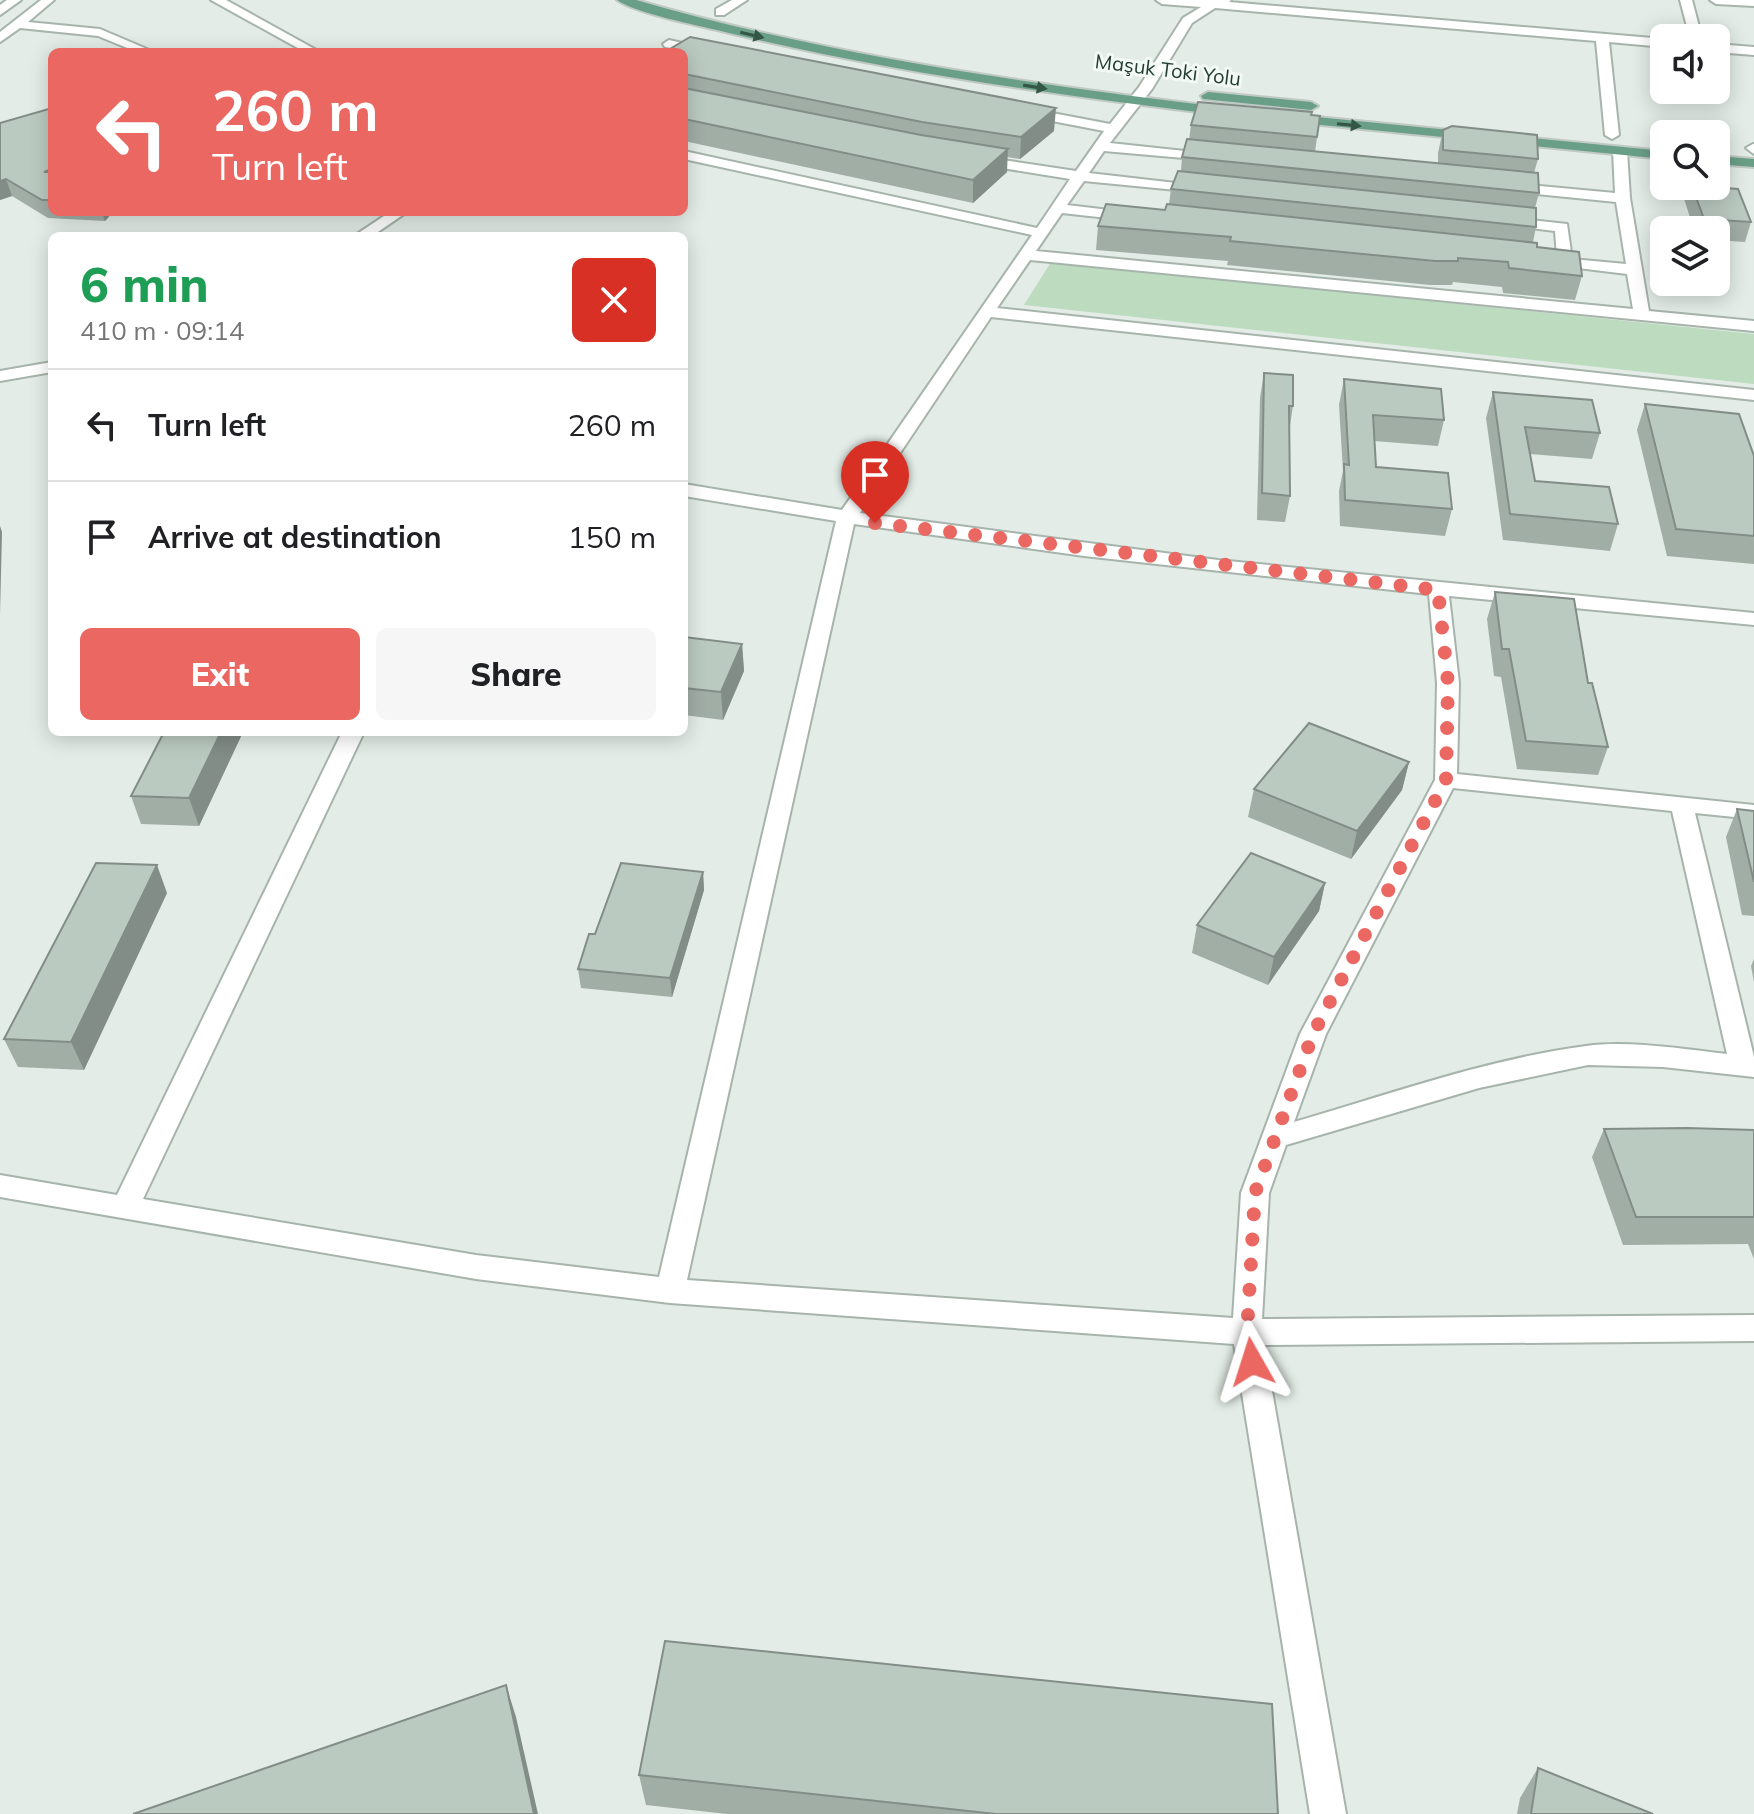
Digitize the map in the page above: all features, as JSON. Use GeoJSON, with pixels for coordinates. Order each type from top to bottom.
{"type":"FeatureCollection","features":[{"type":"Feature","properties":{"kind":"main road"},"geometry":{"type":"LineString","coordinates":[[623,0],[813,49],[935,71],[1141,95],[1619,141],[1650,151]]}},
{"type":"Feature","properties":{"kind":"main road"},"geometry":{"type":"LineString","coordinates":[[675,0],[754,20]]}},
{"type":"Feature","properties":{"kind":"main road"},"geometry":{"type":"LineString","coordinates":[[810,33],[852,42]]}},
{"type":"Feature","properties":{"kind":"main road","name":"Maşuk Toki Yolu"},"geometry":{"type":"LineString","coordinates":[[867,44],[1141,95]]}},
{"type":"Feature","properties":{"kind":"main road"},"geometry":{"type":"LineString","coordinates":[[1730,145],[1754,148]]}},
{"type":"Feature","properties":{"kind":"main road"},"geometry":{"type":"LineString","coordinates":[[1730,161],[1754,163]]}},
{"type":"Feature","properties":{"kind":"street"},"geometry":{"type":"LineString","coordinates":[[0,11],[15,0]]}},
{"type":"Feature","properties":{"kind":"street"},"geometry":{"type":"LineString","coordinates":[[0,38],[48,0]]}},
{"type":"Feature","properties":{"kind":"street"},"geometry":{"type":"LineString","coordinates":[[217,0],[307,48]]}},
{"type":"Feature","properties":{"kind":"street"},"geometry":{"type":"LineString","coordinates":[[720,12],[741,0]]}},
{"type":"Feature","properties":{"kind":"street"},"geometry":{"type":"LineString","coordinates":[[1162,0],[1218,2],[1650,42]]}},
{"type":"Feature","properties":{"kind":"street"},"geometry":{"type":"LineString","coordinates":[[1686,0],[1692,24]]}},
{"type":"Feature","properties":{"kind":"street"},"geometry":{"type":"LineString","coordinates":[[1716,0],[1754,2]]}},
{"type":"Feature","properties":{"kind":"street"},"geometry":{"type":"LineString","coordinates":[[670,1291],[846,519],[1100,146],[1141,95],[1187,21],[1218,2]]}},
{"type":"Feature","properties":{"kind":"street"},"geometry":{"type":"LineString","coordinates":[[662,48],[703,23]]}},
{"type":"Feature","properties":{"kind":"street"},"geometry":{"type":"LineString","coordinates":[[17,24],[100,33],[138,48]]}},
{"type":"Feature","properties":{"kind":"street"},"geometry":{"type":"LineString","coordinates":[[1602,38],[1642,317]]}},
{"type":"Feature","properties":{"kind":"street"},"geometry":{"type":"LineString","coordinates":[[669,44],[727,53]]}},
{"type":"Feature","properties":{"kind":"street"},"geometry":{"type":"LineString","coordinates":[[1730,49],[1754,51]]}},
{"type":"Feature","properties":{"kind":"street"},"geometry":{"type":"LineString","coordinates":[[1011,109],[1114,129]]}},
{"type":"Feature","properties":{"kind":"street"},"geometry":{"type":"LineString","coordinates":[[1100,146],[1227,159]]}},
{"type":"Feature","properties":{"kind":"street"},"geometry":{"type":"LineString","coordinates":[[688,156],[1041,233]]}},
{"type":"Feature","properties":{"kind":"street"},"geometry":{"type":"LineString","coordinates":[[964,158],[1080,176],[1214,191]]}},
{"type":"Feature","properties":{"kind":"street"},"geometry":{"type":"LineString","coordinates":[[1497,186],[1561,209]]}},
{"type":"Feature","properties":{"kind":"street"},"geometry":{"type":"LineString","coordinates":[[1486,219],[1623,198]]}},
{"type":"Feature","properties":{"kind":"street"},"geometry":{"type":"LineString","coordinates":[[1058,208],[1153,218]]}},
{"type":"Feature","properties":{"kind":"street"},"geometry":{"type":"LineString","coordinates":[[1561,209],[1565,263]]}},
{"type":"Feature","properties":{"kind":"street"},"geometry":{"type":"LineString","coordinates":[[368,232],[394,216]]}},
{"type":"Feature","properties":{"kind":"street"},"geometry":{"type":"LineString","coordinates":[[1025,255],[1754,326]]}},
{"type":"Feature","properties":{"kind":"street"},"geometry":{"type":"LineString","coordinates":[[1533,260],[1635,270]]}},
{"type":"Feature","properties":{"kind":"street"},"geometry":{"type":"LineString","coordinates":[[986,312],[1754,395]]}},
{"type":"Feature","properties":{"kind":"street"},"geometry":{"type":"LineString","coordinates":[[0,376],[48,368]]}},
{"type":"Feature","properties":{"kind":"street"},"geometry":{"type":"LineString","coordinates":[[688,491],[846,519],[1438,590],[1754,619]]}},
{"type":"Feature","properties":{"kind":"street"},"geometry":{"type":"LineString","coordinates":[[1328,1814],[1247,1332],[1255,1193],[1313,1034],[1446,780],[1448,683],[1438,590]]}},
{"type":"Feature","properties":{"kind":"street"},"geometry":{"type":"LineString","coordinates":[[124,1209],[351,736]]}},
{"type":"Feature","properties":{"kind":"street"},"geometry":{"type":"LineString","coordinates":[[1446,780],[1754,812]]}},
{"type":"Feature","properties":{"kind":"street"},"geometry":{"type":"LineString","coordinates":[[1275,1138],[1479,1078],[1588,1055],[1663,1057],[1748,1066],[1682,805]]}},
{"type":"Feature","properties":{"kind":"street"},"geometry":{"type":"LineString","coordinates":[[0,1186],[476,1267],[670,1291],[1247,1332],[1754,1328]]}},
{"type":"Feature","properties":{"kind":"green space"},"geometry":{"type":"Polygon","coordinates":[[[1051,262],[1754,334],[1754,384],[1024,305],[1051,262]]]}},
{"type":"Feature","properties":{"kind":"building"},"geometry":{"type":"Polygon","coordinates":[[[690,37],[1056,108],[1021,137],[922,122],[688,75],[688,48],[672,48],[690,37]]]}},
{"type":"Feature","properties":{"kind":"building"},"geometry":{"type":"Polygon","coordinates":[[[688,89],[1008,149],[973,180],[688,120],[688,89]]]}},
{"type":"Feature","properties":{"kind":"building"},"geometry":{"type":"Polygon","coordinates":[[[1198,102],[1312,112],[1311,115],[1320,116],[1317,137],[1191,125],[1198,102]]]}},
{"type":"Feature","properties":{"kind":"building"},"geometry":{"type":"Polygon","coordinates":[[[48,109],[48,170],[44,172],[48,172],[48,200],[42,200],[6,179],[0,181],[0,123],[48,109]]]}},
{"type":"Feature","properties":{"kind":"building"},"geometry":{"type":"Polygon","coordinates":[[[1452,126],[1537,135],[1538,159],[1443,150],[1443,130],[1452,126]]]}},
{"type":"Feature","properties":{"kind":"building"},"geometry":{"type":"Polygon","coordinates":[[[1187,139],[1538,173],[1539,193],[1182,157],[1187,139]]]}},
{"type":"Feature","properties":{"kind":"building"},"geometry":{"type":"Polygon","coordinates":[[[1178,171],[1536,208],[1536,227],[1171,189],[1178,171]]]}},
{"type":"Feature","properties":{"kind":"building"},"geometry":{"type":"Polygon","coordinates":[[[1730,188],[1738,189],[1751,222],[1730,221],[1730,216],[1703,216],[1697,200],[1730,200],[1730,188]]]}},
{"type":"Feature","properties":{"kind":"building"},"geometry":{"type":"Polygon","coordinates":[[[1106,204],[1165,210],[1167,204],[1537,243],[1537,247],[1579,252],[1582,276],[1509,268],[1508,262],[1458,258],[1458,261],[1435,261],[1230,241],[1231,237],[1098,226],[1106,204]]]}},
{"type":"Feature","properties":{"kind":"building"},"geometry":{"type":"Polygon","coordinates":[[[1264,373],[1293,375],[1293,406],[1289,406],[1290,496],[1262,493],[1264,373]]]}},
{"type":"Feature","properties":{"kind":"building"},"geometry":{"type":"Polygon","coordinates":[[[1344,379],[1441,389],[1444,420],[1373,415],[1376,467],[1448,473],[1452,509],[1345,500],[1344,464],[1349,465],[1344,379]]]}},
{"type":"Feature","properties":{"kind":"building"},"geometry":{"type":"Polygon","coordinates":[[[1493,392],[1592,400],[1600,433],[1525,427],[1535,481],[1609,487],[1618,524],[1510,514],[1493,392]]]}},
{"type":"Feature","properties":{"kind":"building"},"geometry":{"type":"Polygon","coordinates":[[[1645,404],[1739,414],[1754,456],[1754,536],[1676,529],[1645,404]]]}},
{"type":"Feature","properties":{"kind":"building"},"geometry":{"type":"Polygon","coordinates":[[[1495,592],[1574,599],[1588,683],[1592,683],[1608,747],[1526,741],[1509,649],[1502,649],[1495,592]]]}},
{"type":"Feature","properties":{"kind":"building"},"geometry":{"type":"Polygon","coordinates":[[[688,637],[742,644],[721,692],[688,688],[688,637]]]}},
{"type":"Feature","properties":{"kind":"building"},"geometry":{"type":"Polygon","coordinates":[[[1309,723],[1409,762],[1357,831],[1254,789],[1309,723]]]}},
{"type":"Feature","properties":{"kind":"building"},"geometry":{"type":"Polygon","coordinates":[[[162,736],[219,736],[189,798],[131,796],[162,736]]]}},
{"type":"Feature","properties":{"kind":"building"},"geometry":{"type":"Polygon","coordinates":[[[1737,809],[1754,811],[1754,882],[1737,809]]]}},
{"type":"Feature","properties":{"kind":"building"},"geometry":{"type":"Polygon","coordinates":[[[1251,853],[1325,883],[1274,957],[1197,925],[1251,853]]]}},
{"type":"Feature","properties":{"kind":"building"},"geometry":{"type":"Polygon","coordinates":[[[96,863],[157,865],[71,1042],[4,1039],[96,863]]]}},
{"type":"Feature","properties":{"kind":"building"},"geometry":{"type":"Polygon","coordinates":[[[621,863],[703,872],[670,978],[578,969],[589,934],[595,934],[621,863]]]}},
{"type":"Feature","properties":{"kind":"building"},"geometry":{"type":"Polygon","coordinates":[[[1604,1129],[1754,1130],[1754,1217],[1636,1217],[1604,1129]]]}},
{"type":"Feature","properties":{"kind":"building"},"geometry":{"type":"Polygon","coordinates":[[[665,1641],[1272,1704],[1278,1814],[996,1814],[639,1775],[665,1641]]]}},
{"type":"Feature","properties":{"kind":"building"},"geometry":{"type":"Polygon","coordinates":[[[506,1685],[534,1814],[133,1814],[506,1685]]]}},
{"type":"Feature","properties":{"kind":"building"},"geometry":{"type":"Polygon","coordinates":[[[1538,1768],[1653,1814],[1531,1814],[1538,1768]]]}},
{"type":"Feature","properties":{"kind":"route"},"geometry":{"type":"LineString","coordinates":[[875,523],[1438,590],[1448,683],[1446,780],[1313,1034],[1255,1193],[1247,1332],[1252,1362]]}}]}
